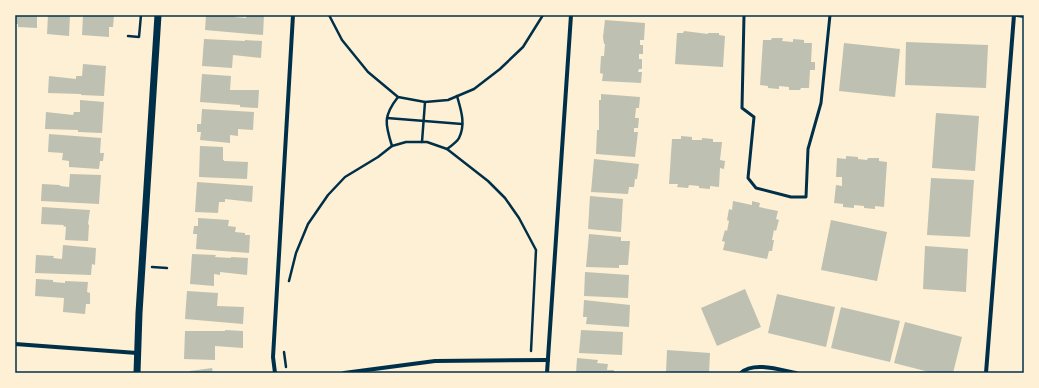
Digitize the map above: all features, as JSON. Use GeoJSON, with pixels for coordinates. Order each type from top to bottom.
{"type":"FeatureCollection","features":[{"type":"Feature","properties":{"kind":"street"},"geometry":{"type":"LineString","coordinates":[[138,373],[138,313],[158,15]]}},
{"type":"Feature","properties":{"kind":"street"},"geometry":{"type":"LineString","coordinates":[[275,373],[273,357],[274,322],[293,15]]}},
{"type":"Feature","properties":{"kind":"street"},"geometry":{"type":"LineString","coordinates":[[547,373],[571,15]]}},
{"type":"Feature","properties":{"kind":"street"},"geometry":{"type":"LineString","coordinates":[[986,373],[1015,15],[1024,16]]}},
{"type":"Feature","properties":{"kind":"street"},"geometry":{"type":"LineString","coordinates":[[15,344],[137,353]]}},
{"type":"Feature","properties":{"kind":"street"},"geometry":{"type":"LineString","coordinates":[[344,373],[435,361],[548,360]]}},
{"type":"Feature","properties":{"kind":"street"},"geometry":{"type":"LineString","coordinates":[[741,373],[744,370],[762,367],[796,373]]}},
{"type":"Feature","properties":{"kind":"lane"},"geometry":{"type":"LineString","coordinates":[[744,15],[742,108],[754,117],[748,178],[756,188],[791,197],[806,197],[808,149],[820,103],[830,15]]}},
{"type":"Feature","properties":{"kind":"path"},"geometry":{"type":"LineString","coordinates":[[128,36],[139,37],[141,15]]}},
{"type":"Feature","properties":{"kind":"path"},"geometry":{"type":"LineString","coordinates":[[329,15],[342,40],[368,72],[398,97],[426,102],[448,100],[474,89],[500,70],[523,47],[543,15]]}},
{"type":"Feature","properties":{"kind":"path"},"geometry":{"type":"LineString","coordinates":[[447,149],[458,139],[462,124],[461,111],[457,96]]}},
{"type":"Feature","properties":{"kind":"path"},"geometry":{"type":"LineString","coordinates":[[392,146],[386,127],[388,109],[398,97]]}},
{"type":"Feature","properties":{"kind":"path"},"geometry":{"type":"LineString","coordinates":[[422,142],[426,102]]}},
{"type":"Feature","properties":{"kind":"path"},"geometry":{"type":"LineString","coordinates":[[387,118],[462,124]]}},
{"type":"Feature","properties":{"kind":"path"},"geometry":{"type":"LineString","coordinates":[[288,282],[296,253],[308,224],[328,194],[345,177],[378,157],[392,146],[406,142],[426,142],[447,149],[488,181],[505,198],[520,218],[536,250],[531,360]]}},
{"type":"Feature","properties":{"kind":"path"},"geometry":{"type":"LineString","coordinates":[[284,350],[286,373]]}},
{"type":"Feature","properties":{"kind":"building"},"geometry":{"type":"Polygon","coordinates":[[[15,15],[37,15],[37,28],[18,27],[18,24],[15,24],[15,15]]]}},
{"type":"Feature","properties":{"kind":"building"},"geometry":{"type":"Polygon","coordinates":[[[48,15],[70,15],[69,36],[47,34],[48,15]]]}},
{"type":"Feature","properties":{"kind":"building"},"geometry":{"type":"Polygon","coordinates":[[[83,15],[114,15],[113,27],[109,27],[109,37],[82,35],[83,15]]]}},
{"type":"Feature","properties":{"kind":"building"},"geometry":{"type":"Polygon","coordinates":[[[206,15],[236,15],[235,17],[246,18],[247,15],[264,15],[263,35],[205,30],[206,15]]]}},
{"type":"Feature","properties":{"kind":"building"},"geometry":{"type":"Polygon","coordinates":[[[605,20],[645,23],[644,40],[640,40],[640,45],[643,45],[643,54],[639,54],[639,59],[642,59],[642,69],[639,69],[638,72],[642,72],[641,83],[602,81],[603,74],[600,73],[601,56],[604,56],[605,44],[603,37],[605,20]]]}},
{"type":"Feature","properties":{"kind":"building"},"geometry":{"type":"Polygon","coordinates":[[[684,31],[708,34],[719,33],[719,35],[725,36],[723,67],[675,64],[677,33],[683,33],[684,31]]]}},
{"type":"Feature","properties":{"kind":"building"},"geometry":{"type":"Polygon","coordinates":[[[772,38],[783,38],[782,41],[793,42],[793,39],[804,40],[804,43],[812,43],[811,62],[815,62],[815,70],[810,70],[809,88],[789,90],[789,87],[779,86],[779,89],[768,88],[768,86],[760,85],[763,40],[771,40],[772,38]]]}},
{"type":"Feature","properties":{"kind":"building"},"geometry":{"type":"Polygon","coordinates":[[[204,39],[262,41],[261,58],[233,55],[232,68],[202,66],[204,39]]]}},
{"type":"Feature","properties":{"kind":"building"},"geometry":{"type":"Polygon","coordinates":[[[906,42],[988,45],[986,88],[905,85],[906,42]]]}},
{"type":"Feature","properties":{"kind":"building"},"geometry":{"type":"Polygon","coordinates":[[[844,43],[900,49],[895,97],[839,91],[844,43]]]}},
{"type":"Feature","properties":{"kind":"building"},"geometry":{"type":"Polygon","coordinates":[[[83,64],[106,66],[104,96],[48,93],[49,76],[76,79],[76,76],[82,76],[83,64]]]}},
{"type":"Feature","properties":{"kind":"building"},"geometry":{"type":"Polygon","coordinates":[[[202,74],[231,76],[230,90],[259,90],[258,108],[200,102],[202,74]]]}},
{"type":"Feature","properties":{"kind":"building"},"geometry":{"type":"Polygon","coordinates":[[[601,94],[640,97],[639,108],[636,108],[635,118],[639,118],[638,128],[634,128],[634,132],[638,132],[635,157],[596,154],[597,130],[599,130],[599,100],[601,100],[601,94]]]}},
{"type":"Feature","properties":{"kind":"building"},"geometry":{"type":"Polygon","coordinates":[[[80,100],[104,102],[102,133],[78,132],[78,130],[45,129],[46,112],[73,115],[74,112],[80,112],[80,100]]]}},
{"type":"Feature","properties":{"kind":"building"},"geometry":{"type":"Polygon","coordinates":[[[202,109],[254,112],[253,130],[238,129],[238,136],[230,135],[230,143],[200,140],[201,132],[197,132],[197,124],[201,124],[202,109]]]}},
{"type":"Feature","properties":{"kind":"building"},"geometry":{"type":"Polygon","coordinates":[[[936,113],[979,116],[975,171],[932,168],[936,113]]]}},
{"type":"Feature","properties":{"kind":"building"},"geometry":{"type":"Polygon","coordinates":[[[49,134],[101,138],[100,153],[104,153],[103,161],[100,161],[99,169],[69,167],[69,161],[62,160],[63,153],[48,152],[49,134]]]}},
{"type":"Feature","properties":{"kind":"building"},"geometry":{"type":"Polygon","coordinates":[[[681,136],[692,137],[692,140],[702,140],[702,138],[713,139],[713,142],[722,142],[720,160],[725,161],[724,169],[720,168],[719,187],[710,186],[710,189],[689,185],[688,188],[677,187],[678,184],[669,184],[672,139],[681,139],[681,136]]]}},
{"type":"Feature","properties":{"kind":"building"},"geometry":{"type":"Polygon","coordinates":[[[200,146],[223,147],[224,161],[248,162],[247,179],[199,177],[200,146]]]}},
{"type":"Feature","properties":{"kind":"building"},"geometry":{"type":"Polygon","coordinates":[[[846,156],[858,157],[858,159],[867,160],[868,158],[879,158],[879,161],[887,162],[884,207],[875,206],[875,209],[854,205],[854,208],[843,207],[843,204],[834,203],[836,185],[842,186],[842,177],[836,177],[837,158],[846,159],[846,156]]]}},
{"type":"Feature","properties":{"kind":"building"},"geometry":{"type":"Polygon","coordinates":[[[594,159],[639,164],[637,179],[635,179],[634,187],[629,187],[628,194],[591,192],[594,159]]]}},
{"type":"Feature","properties":{"kind":"building"},"geometry":{"type":"Polygon","coordinates":[[[70,174],[101,175],[99,204],[41,201],[42,184],[69,187],[70,174]]]}},
{"type":"Feature","properties":{"kind":"building"},"geometry":{"type":"Polygon","coordinates":[[[931,178],[974,180],[970,237],[927,235],[931,178]]]}},
{"type":"Feature","properties":{"kind":"building"},"geometry":{"type":"Polygon","coordinates":[[[197,182],[253,186],[252,202],[225,199],[225,202],[219,202],[218,213],[195,212],[197,182]]]}},
{"type":"Feature","properties":{"kind":"building"},"geometry":{"type":"Polygon","coordinates":[[[590,196],[623,199],[621,232],[588,229],[590,196]]]}},
{"type":"Feature","properties":{"kind":"building"},"geometry":{"type":"Polygon","coordinates":[[[733,201],[752,205],[752,201],[760,203],[759,207],[778,211],[776,219],[779,220],[776,231],[774,230],[772,251],[769,251],[767,259],[723,250],[725,242],[722,241],[725,230],[727,231],[729,209],[732,210],[733,201]]]}},
{"type":"Feature","properties":{"kind":"building"},"geometry":{"type":"Polygon","coordinates":[[[42,207],[90,210],[88,241],[65,240],[66,227],[63,226],[64,225],[41,224],[42,207]]]}},
{"type":"Feature","properties":{"kind":"building"},"geometry":{"type":"Polygon","coordinates":[[[198,218],[229,220],[228,226],[236,227],[235,232],[250,235],[249,253],[196,249],[197,234],[193,234],[194,226],[198,226],[198,218]]]}},
{"type":"Feature","properties":{"kind":"building"},"geometry":{"type":"Polygon","coordinates":[[[831,220],[887,232],[877,281],[821,270],[831,220]]]}},
{"type":"Feature","properties":{"kind":"building"},"geometry":{"type":"Polygon","coordinates":[[[589,234],[621,237],[621,241],[630,241],[628,265],[619,265],[619,268],[586,267],[589,234]]]}},
{"type":"Feature","properties":{"kind":"building"},"geometry":{"type":"Polygon","coordinates":[[[63,245],[96,248],[95,265],[92,264],[91,275],[35,273],[36,255],[54,256],[53,258],[62,259],[63,245]]]}},
{"type":"Feature","properties":{"kind":"building"},"geometry":{"type":"Polygon","coordinates":[[[925,246],[968,249],[966,292],[923,289],[925,246]]]}},
{"type":"Feature","properties":{"kind":"building"},"geometry":{"type":"Polygon","coordinates":[[[192,254],[216,255],[215,257],[248,258],[247,275],[220,272],[220,275],[214,274],[214,286],[190,284],[192,254]]]}},
{"type":"Feature","properties":{"kind":"building"},"geometry":{"type":"Polygon","coordinates":[[[585,272],[629,275],[628,298],[584,296],[585,272]]]}},
{"type":"Feature","properties":{"kind":"building"},"geometry":{"type":"Polygon","coordinates":[[[36,279],[53,280],[53,282],[65,283],[65,281],[88,282],[87,292],[90,293],[90,304],[86,304],[85,314],[63,312],[64,298],[35,296],[36,279]]]}},
{"type":"Feature","properties":{"kind":"building"},"geometry":{"type":"Polygon","coordinates":[[[745,289],[761,327],[717,346],[701,308],[745,289]]]}},
{"type":"Feature","properties":{"kind":"building"},"geometry":{"type":"Polygon","coordinates":[[[187,291],[218,293],[217,306],[244,307],[243,324],[185,319],[187,291]]]}},
{"type":"Feature","properties":{"kind":"building"},"geometry":{"type":"Polygon","coordinates":[[[777,294],[835,307],[826,347],[768,333],[777,294]]]}},
{"type":"Feature","properties":{"kind":"building"},"geometry":{"type":"Polygon","coordinates":[[[584,300],[630,305],[629,327],[586,324],[587,317],[583,317],[584,300]]]}},
{"type":"Feature","properties":{"kind":"building"},"geometry":{"type":"Polygon","coordinates":[[[841,307],[900,321],[890,362],[831,348],[841,307]]]}},
{"type":"Feature","properties":{"kind":"building"},"geometry":{"type":"Polygon","coordinates":[[[905,322],[962,337],[953,373],[933,373],[894,363],[905,322]]]}},
{"type":"Feature","properties":{"kind":"building"},"geometry":{"type":"Polygon","coordinates":[[[581,330],[623,332],[622,355],[579,353],[581,330]]]}},
{"type":"Feature","properties":{"kind":"building"},"geometry":{"type":"Polygon","coordinates":[[[185,331],[243,331],[243,348],[215,346],[215,360],[184,359],[185,331]]]}},
{"type":"Feature","properties":{"kind":"building"},"geometry":{"type":"Polygon","coordinates":[[[667,350],[710,353],[709,373],[666,373],[667,350]]]}},
{"type":"Feature","properties":{"kind":"building"},"geometry":{"type":"Polygon","coordinates":[[[577,358],[598,360],[597,363],[608,364],[607,370],[614,370],[614,373],[576,373],[577,358]]]}},
{"type":"Feature","properties":{"kind":"building"},"geometry":{"type":"Polygon","coordinates":[[[212,368],[213,373],[190,373],[190,371],[212,368]]]}}]}
